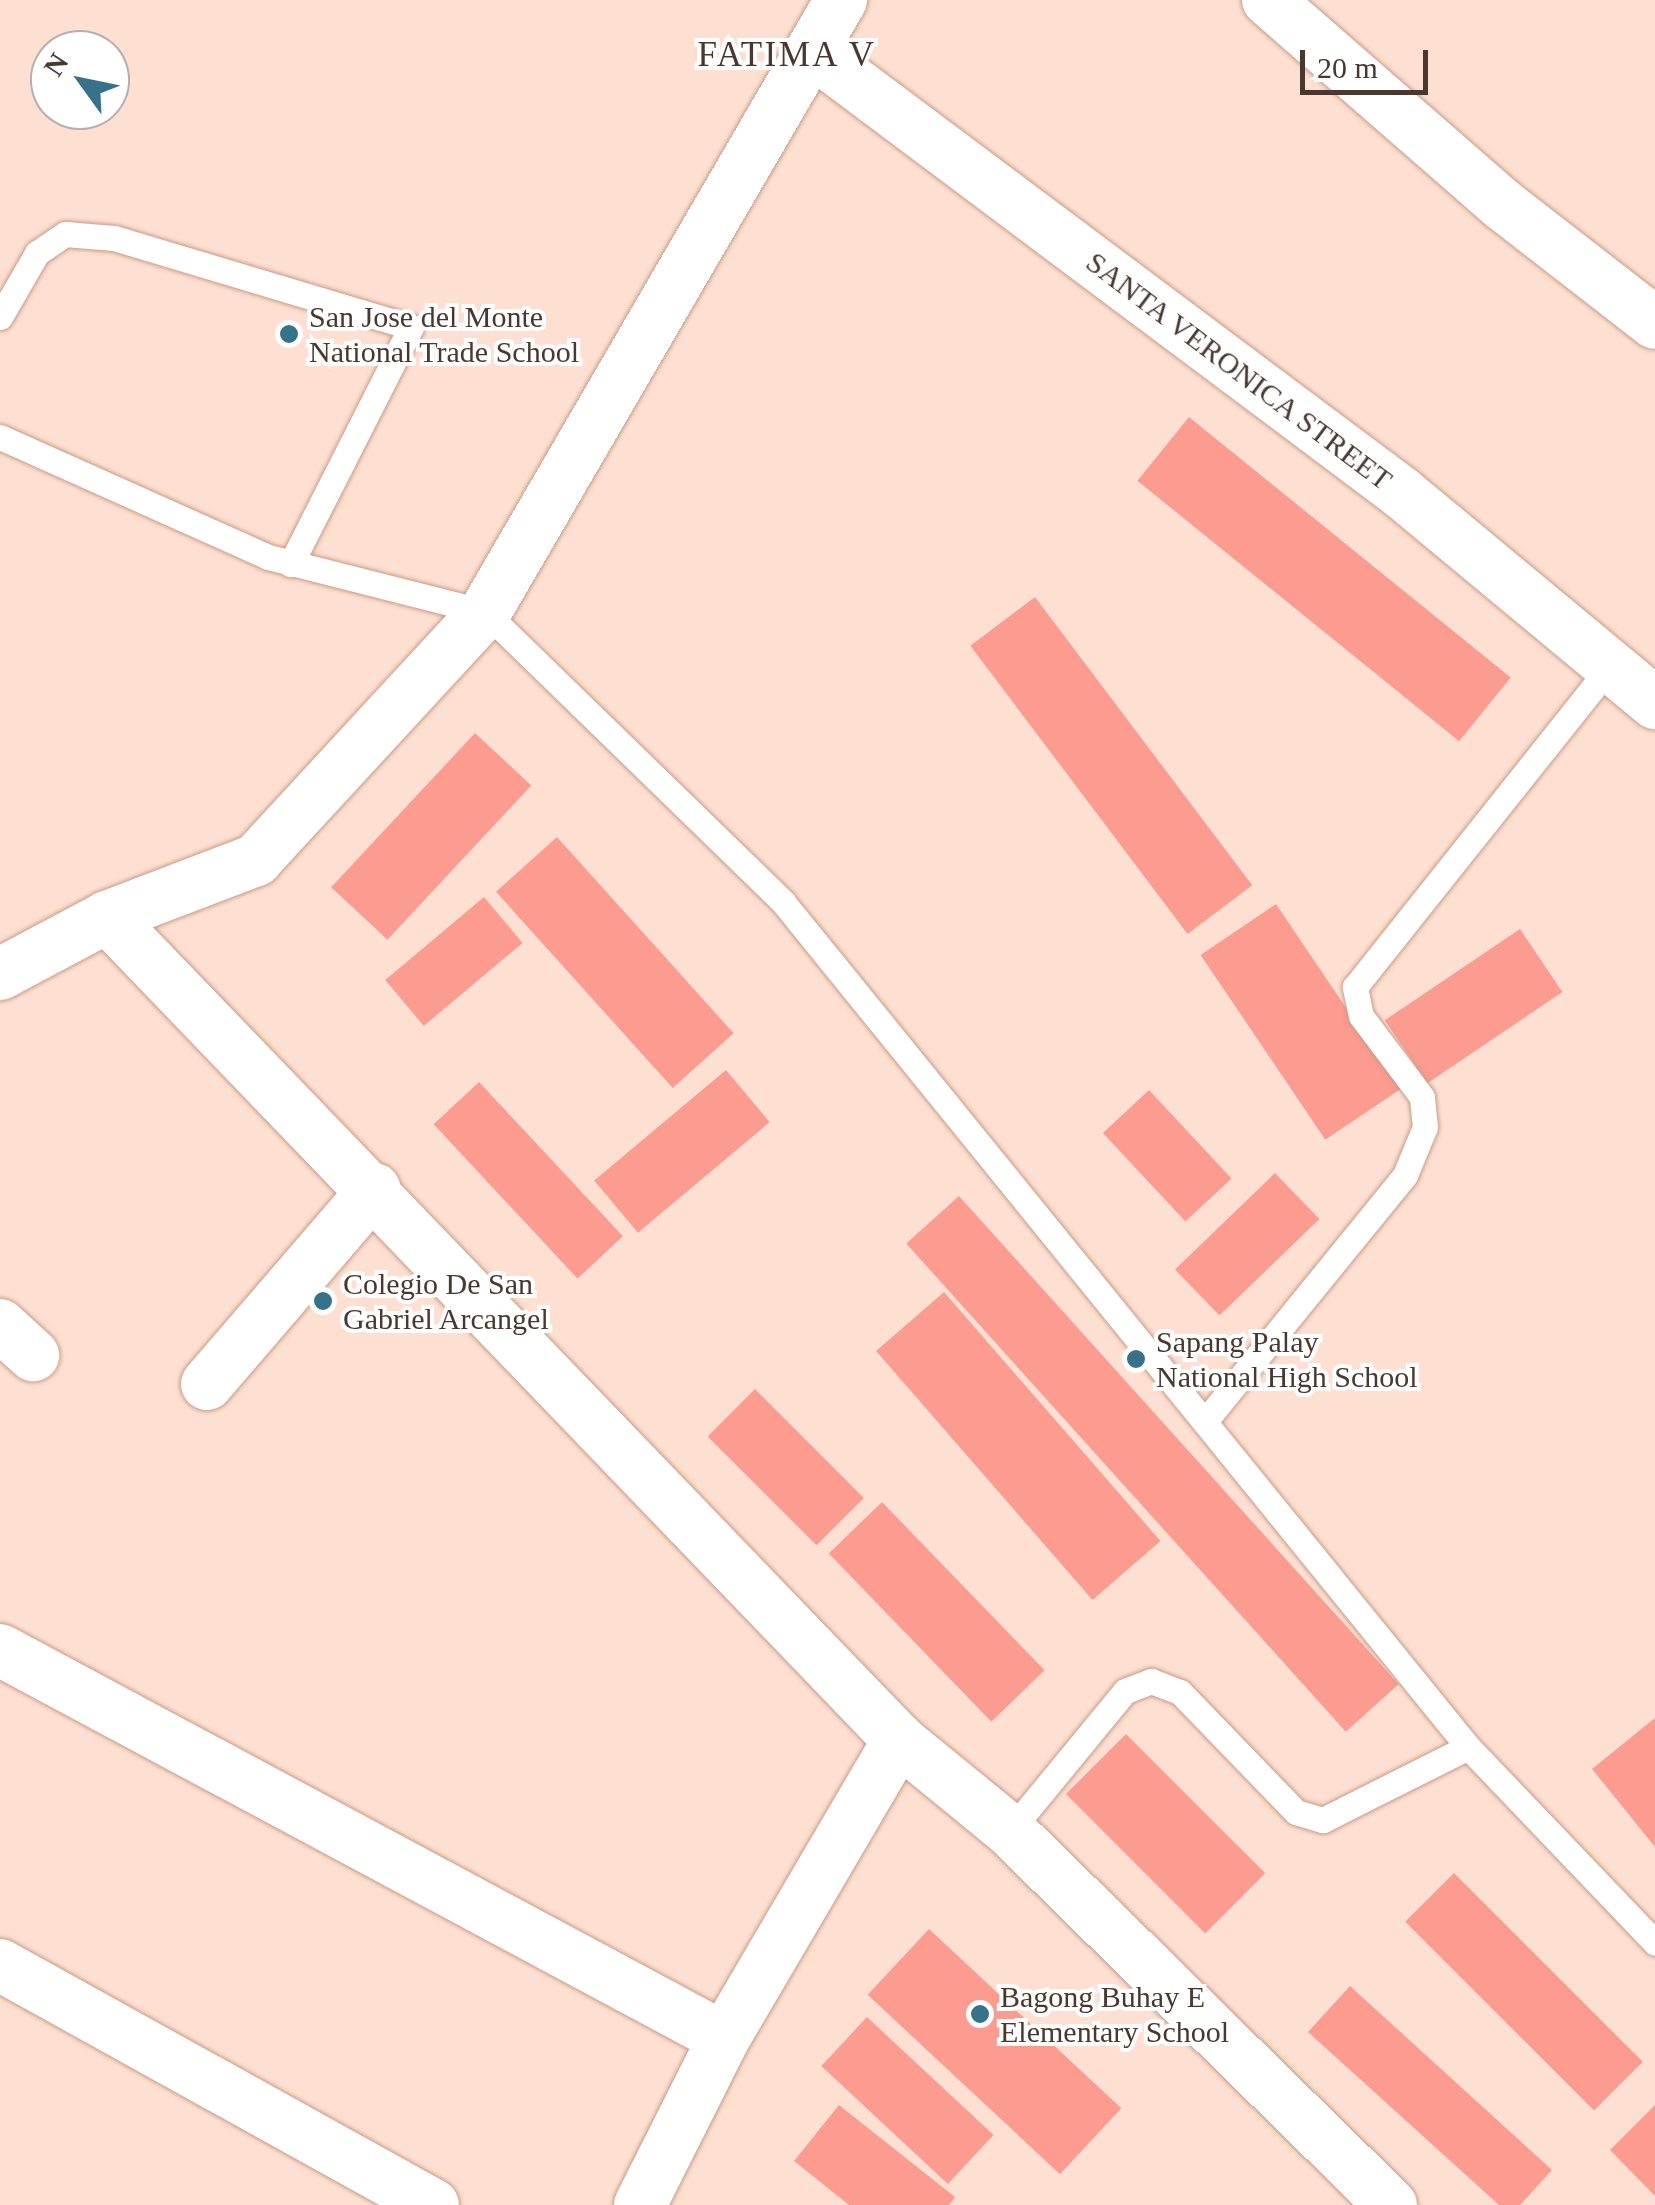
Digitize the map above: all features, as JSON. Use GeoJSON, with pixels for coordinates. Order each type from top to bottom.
{"type":"FeatureCollection","features":[{"type":"Feature","properties":{"kind":"street"},"geometry":{"type":"LineString","coordinates":[[0,974],[107,918],[256,860],[486,612],[842,0]]}},
{"type":"Feature","properties":{"kind":"street"},"geometry":{"type":"LineString","coordinates":[[1268,0],[1503,205],[1655,323]]}},
{"type":"Feature","properties":{"kind":"street","name":"SANTA VERONICA STREET"},"geometry":{"type":"LineString","coordinates":[[813,52],[1402,493],[1655,703]]}},
{"type":"Feature","properties":{"kind":"street"},"geometry":{"type":"LineString","coordinates":[[107,918],[375,1189],[900,1740],[1010,1832],[1391,2205]]}},
{"type":"Feature","properties":{"kind":"street"},"geometry":{"type":"LineString","coordinates":[[206,1384],[375,1189]]}},
{"type":"Feature","properties":{"kind":"street"},"geometry":{"type":"LineString","coordinates":[[0,1650],[724,2038]]}},
{"type":"Feature","properties":{"kind":"street"},"geometry":{"type":"LineString","coordinates":[[640,2205],[724,2038],[900,1740]]}},
{"type":"Feature","properties":{"kind":"street"},"geometry":{"type":"LineString","coordinates":[[0,1965],[433,2205]]}},
{"type":"Feature","properties":{"kind":"lane"},"geometry":{"type":"LineString","coordinates":[[0,318],[37,253],[64,234],[114,238],[411,327],[292,564]]}},
{"type":"Feature","properties":{"kind":"lane"},"geometry":{"type":"LineString","coordinates":[[0,437],[292,564],[486,612],[783,902],[1468,1747],[1655,1943]]}},
{"type":"Feature","properties":{"kind":"lane"},"geometry":{"type":"LineString","coordinates":[[1206,1420],[1405,1175],[1425,1127],[1422,1097],[1361,1016],[1355,987],[1610,666]]}},
{"type":"Feature","properties":{"kind":"lane"},"geometry":{"type":"LineString","coordinates":[[1010,1832],[1125,1691],[1151,1681],[1180,1692],[1296,1812],[1323,1820],[1468,1747]]}},
{"type":"Feature","properties":{"kind":"building"},"geometry":{"type":"Polygon","coordinates":[[[1189,417],[1511,678],[1459,741],[1137,481],[1189,417]]]}},
{"type":"Feature","properties":{"kind":"building"},"geometry":{"type":"Polygon","coordinates":[[[1035,597],[1252,885],[1188,934],[970,646],[1035,597]]]}},
{"type":"Feature","properties":{"kind":"building"},"geometry":{"type":"Polygon","coordinates":[[[475,733],[531,786],[387,940],[331,887],[475,733]]]}},
{"type":"Feature","properties":{"kind":"building"},"geometry":{"type":"Polygon","coordinates":[[[557,837],[734,1033],[673,1088],[496,892],[557,837]]]}},
{"type":"Feature","properties":{"kind":"building"},"geometry":{"type":"Polygon","coordinates":[[[484,897],[523,943],[424,1026],[385,980],[484,897]]]}},
{"type":"Feature","properties":{"kind":"building"},"geometry":{"type":"Polygon","coordinates":[[[1276,904],[1401,1089],[1325,1140],[1201,955],[1276,904]]]}},
{"type":"Feature","properties":{"kind":"building"},"geometry":{"type":"Polygon","coordinates":[[[1520,929],[1562,992],[1427,1083],[1385,1020],[1520,929]]]}},
{"type":"Feature","properties":{"kind":"building"},"geometry":{"type":"Polygon","coordinates":[[[726,1070],[770,1122],[638,1233],[594,1181],[726,1070]]]}},
{"type":"Feature","properties":{"kind":"building"},"geometry":{"type":"Polygon","coordinates":[[[479,1082],[623,1236],[578,1279],[434,1124],[479,1082]]]}},
{"type":"Feature","properties":{"kind":"building"},"geometry":{"type":"Polygon","coordinates":[[[1149,1090],[1232,1178],[1185,1221],[1103,1133],[1149,1090]]]}},
{"type":"Feature","properties":{"kind":"building"},"geometry":{"type":"Polygon","coordinates":[[[1275,1173],[1319,1219],[1219,1316],[1175,1270],[1275,1173]]]}},
{"type":"Feature","properties":{"kind":"building"},"geometry":{"type":"Polygon","coordinates":[[[959,1196],[1399,1684],[1346,1732],[906,1244],[959,1196]]]}},
{"type":"Feature","properties":{"kind":"building"},"geometry":{"type":"Polygon","coordinates":[[[944,1292],[1160,1541],[1093,1600],[876,1351],[944,1292]]]}},
{"type":"Feature","properties":{"kind":"building"},"geometry":{"type":"Polygon","coordinates":[[[755,1389],[864,1498],[817,1545],[708,1436],[755,1389]]]}},
{"type":"Feature","properties":{"kind":"building"},"geometry":{"type":"Polygon","coordinates":[[[882,1502],[1045,1670],[991,1722],[829,1553],[882,1502]]]}},
{"type":"Feature","properties":{"kind":"building"},"geometry":{"type":"Polygon","coordinates":[[[1655,1718],[1655,1847],[1592,1769],[1655,1718]]]}},
{"type":"Feature","properties":{"kind":"building"},"geometry":{"type":"Polygon","coordinates":[[[1126,1734],[1265,1873],[1205,1933],[1066,1794],[1126,1734]]]}},
{"type":"Feature","properties":{"kind":"building"},"geometry":{"type":"Polygon","coordinates":[[[1454,1873],[1643,2062],[1594,2111],[1405,1922],[1454,1873]]]}},
{"type":"Feature","properties":{"kind":"building"},"geometry":{"type":"Polygon","coordinates":[[[929,1929],[1121,2108],[1060,2174],[868,1995],[929,1929]]]}},
{"type":"Feature","properties":{"kind":"building"},"geometry":{"type":"Polygon","coordinates":[[[1350,1986],[1552,2170],[1520,2205],[1499,2205],[1308,2032],[1350,1986]]]}},
{"type":"Feature","properties":{"kind":"building"},"geometry":{"type":"Polygon","coordinates":[[[867,2017],[994,2135],[948,2184],[821,2066],[867,2017]]]}},
{"type":"Feature","properties":{"kind":"building"},"geometry":{"type":"Polygon","coordinates":[[[839,2105],[955,2197],[949,2205],[849,2205],[794,2161],[839,2105]]]}},
{"type":"Feature","properties":{"kind":"building"},"geometry":{"type":"Polygon","coordinates":[[[1655,2105],[1655,2196],[1610,2150],[1655,2105]]]}},
{"type":"Feature","properties":{"kind":"place","name":"San Jose del Monte National Trade School"},"geometry":{"type":"Point","coordinates":[289,334]}},
{"type":"Feature","properties":{"kind":"place","name":"Colegio De San Gabriel Arcangel"},"geometry":{"type":"Point","coordinates":[323,1301]}},
{"type":"Feature","properties":{"kind":"place","name":"Sapang Palay National High School"},"geometry":{"type":"Point","coordinates":[1136,1359]}},
{"type":"Feature","properties":{"kind":"place","name":"Bagong Buhay E Elementary School"},"geometry":{"type":"Point","coordinates":[980,2014]}},
{"type":"Feature","properties":{"kind":"district","name":"FATIMA V"},"geometry":{"type":"Point","coordinates":[787,55]}}]}
